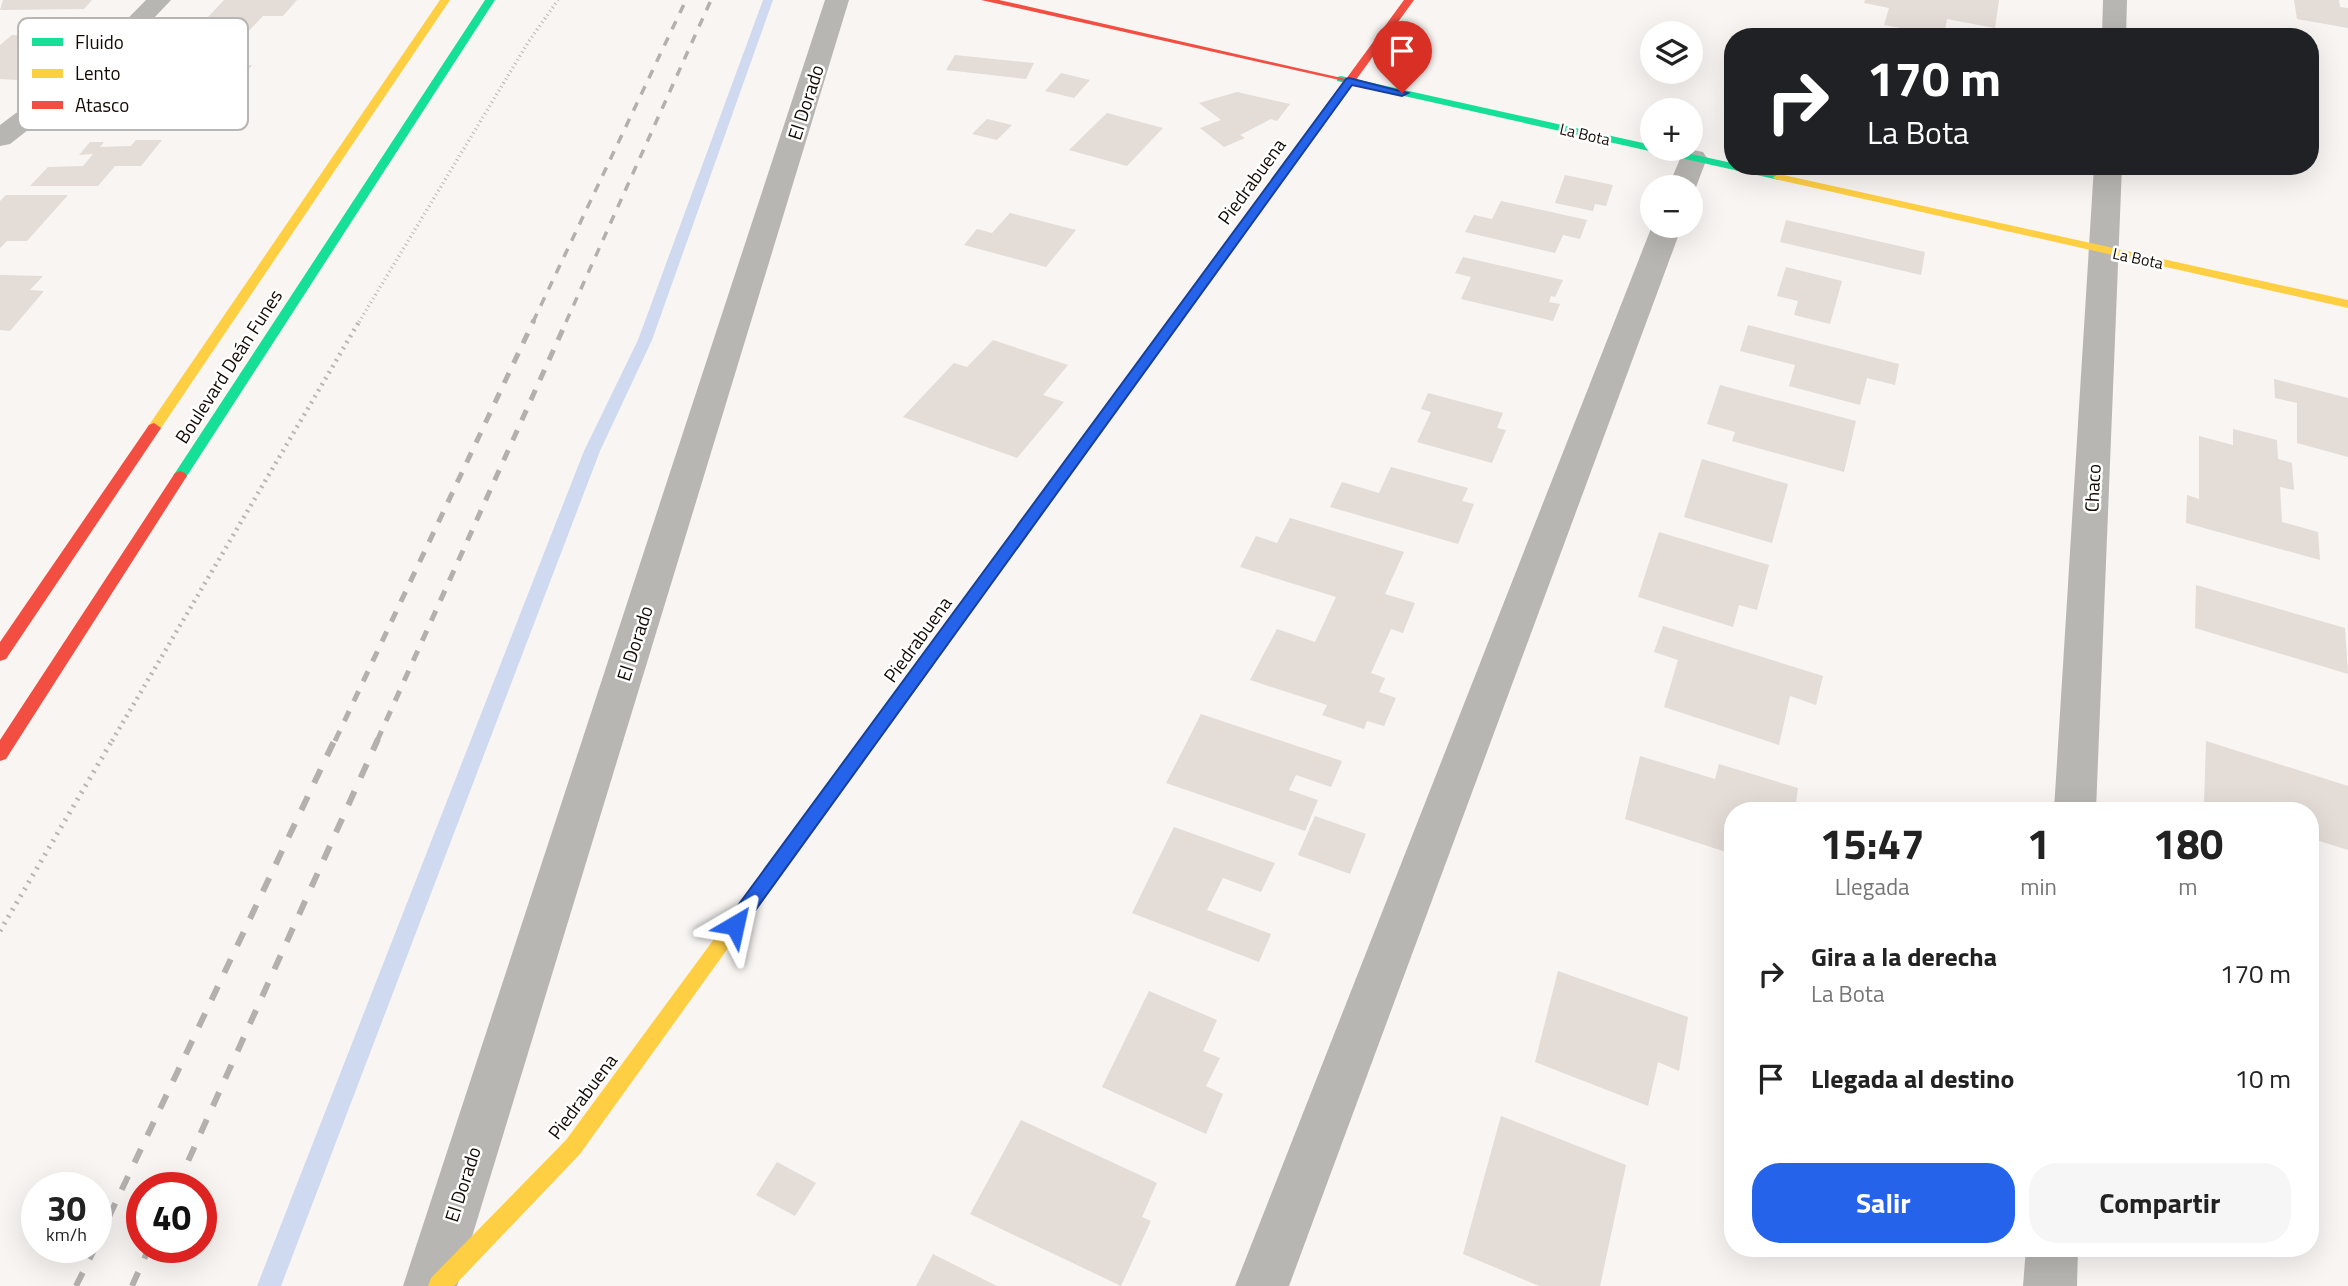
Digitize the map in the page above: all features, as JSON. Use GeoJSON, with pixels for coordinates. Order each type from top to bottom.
{"type":"FeatureCollection","features":[{"type":"Feature","properties":{"kind":"street"},"geometry":{"type":"LineString","coordinates":[[142,18],[159,0]]}},
{"type":"Feature","properties":{"kind":"street","name":"Boulevard Deán Funes"},"geometry":{"type":"LineString","coordinates":[[0,656],[445,0]]}},
{"type":"Feature","properties":{"kind":"street","name":"Boulevard Deán Funes"},"geometry":{"type":"LineString","coordinates":[[0,754],[490,0]]}},
{"type":"Feature","properties":{"kind":"street","name":"El Dorado"},"geometry":{"type":"LineString","coordinates":[[430,1286],[837,0]]}},
{"type":"Feature","properties":{"kind":"street","name":"La Bota"},"geometry":{"type":"LineString","coordinates":[[986,0],[1640,146]]}},
{"type":"Feature","properties":{"kind":"street","name":"Piedrabuena"},"geometry":{"type":"LineString","coordinates":[[439,1286],[573,1147],[1409,0]]}},
{"type":"Feature","properties":{"kind":"street"},"geometry":{"type":"LineString","coordinates":[[2114,28],[2115,0]]}},
{"type":"Feature","properties":{"kind":"street"},"geometry":{"type":"LineString","coordinates":[[0,138],[18,124]]}},
{"type":"Feature","properties":{"kind":"street","name":"La Bota"},"geometry":{"type":"LineString","coordinates":[[1703,160],[1724,165]]}},
{"type":"Feature","properties":{"kind":"street","name":"La Bota"},"geometry":{"type":"LineString","coordinates":[[1768,175],[2348,304]]}},
{"type":"Feature","properties":{"kind":"street","name":"Chaco"},"geometry":{"type":"LineString","coordinates":[[2075,802],[2108,175]]}},
{"type":"Feature","properties":{"kind":"street"},"geometry":{"type":"LineString","coordinates":[[1262,1286],[1662,238]]}},
{"type":"Feature","properties":{"kind":"street"},"geometry":{"type":"LineString","coordinates":[[2050,1286],[2052,1257]]}},
{"type":"Feature","properties":{"kind":"path"},"geometry":{"type":"LineString","coordinates":[[0,931],[330,370],[529,41],[558,0]]}},
{"type":"Feature","properties":{"kind":"building"},"geometry":{"type":"Polygon","coordinates":[[[3,0],[92,0],[84,9],[0,10],[3,0]]]}},
{"type":"Feature","properties":{"kind":"building"},"geometry":{"type":"Polygon","coordinates":[[[224,0],[297,0],[283,16],[263,16],[248,32],[248,18],[207,18],[224,0]]]}},
{"type":"Feature","properties":{"kind":"building"},"geometry":{"type":"Polygon","coordinates":[[[1865,0],[1999,0],[1995,28],[1947,19],[1945,28],[1900,28],[1884,25],[1889,8],[1864,3],[1865,0]]]}},
{"type":"Feature","properties":{"kind":"building"},"geometry":{"type":"Polygon","coordinates":[[[2294,0],[2339,0],[2340,7],[2348,8],[2348,28],[2297,19],[2294,0]]]}},
{"type":"Feature","properties":{"kind":"building"},"geometry":{"type":"Polygon","coordinates":[[[12,35],[18,35],[18,80],[0,79],[0,45],[12,35]]]}},
{"type":"Feature","properties":{"kind":"building"},"geometry":{"type":"Polygon","coordinates":[[[955,55],[1034,63],[1026,79],[946,70],[955,55]]]}},
{"type":"Feature","properties":{"kind":"building"},"geometry":{"type":"Polygon","coordinates":[[[1061,73],[1090,80],[1074,98],[1045,91],[1061,73]]]}},
{"type":"Feature","properties":{"kind":"building"},"geometry":{"type":"Polygon","coordinates":[[[1237,92],[1290,104],[1277,121],[1271,119],[1240,135],[1245,138],[1224,147],[1200,128],[1221,120],[1199,103],[1237,92]]]}},
{"type":"Feature","properties":{"kind":"building"},"geometry":{"type":"Polygon","coordinates":[[[1107,113],[1163,128],[1127,166],[1069,150],[1107,113]]]}},
{"type":"Feature","properties":{"kind":"building"},"geometry":{"type":"Polygon","coordinates":[[[987,119],[1012,125],[997,140],[972,134],[987,119]]]}},
{"type":"Feature","properties":{"kind":"building"},"geometry":{"type":"Polygon","coordinates":[[[136,140],[162,140],[141,166],[115,166],[98,186],[30,186],[48,167],[83,166],[93,154],[79,155],[90,142],[104,142],[100,147],[131,146],[136,140]]]}},
{"type":"Feature","properties":{"kind":"building"},"geometry":{"type":"Polygon","coordinates":[[[1565,175],[1613,185],[1606,206],[1595,204],[1593,211],[1555,203],[1565,175]]]}},
{"type":"Feature","properties":{"kind":"building"},"geometry":{"type":"Polygon","coordinates":[[[6,195],[68,195],[27,241],[7,241],[0,248],[0,201],[6,195]]]}},
{"type":"Feature","properties":{"kind":"building"},"geometry":{"type":"Polygon","coordinates":[[[1501,201],[1587,220],[1580,239],[1563,235],[1555,253],[1465,232],[1474,215],[1492,219],[1501,201]]]}},
{"type":"Feature","properties":{"kind":"building"},"geometry":{"type":"Polygon","coordinates":[[[1010,213],[1076,230],[1046,267],[964,245],[977,229],[992,233],[1010,213]]]}},
{"type":"Feature","properties":{"kind":"building"},"geometry":{"type":"Polygon","coordinates":[[[1786,220],[1925,252],[1921,275],[1780,242],[1786,220]]]}},
{"type":"Feature","properties":{"kind":"building"},"geometry":{"type":"Polygon","coordinates":[[[1463,257],[1563,280],[1555,297],[1551,296],[1549,302],[1560,304],[1553,321],[1461,299],[1471,277],[1455,273],[1463,257]]]}},
{"type":"Feature","properties":{"kind":"building"},"geometry":{"type":"Polygon","coordinates":[[[1786,267],[1842,281],[1830,324],[1794,315],[1798,301],[1777,296],[1786,267]]]}},
{"type":"Feature","properties":{"kind":"building"},"geometry":{"type":"Polygon","coordinates":[[[0,275],[43,276],[30,290],[44,291],[10,331],[0,330],[0,275]]]}},
{"type":"Feature","properties":{"kind":"building"},"geometry":{"type":"Polygon","coordinates":[[[1748,325],[1899,364],[1895,385],[1867,378],[1860,405],[1789,386],[1795,365],[1740,351],[1748,325]]]}},
{"type":"Feature","properties":{"kind":"building"},"geometry":{"type":"Polygon","coordinates":[[[993,340],[1068,365],[1043,395],[1064,402],[1017,458],[903,417],[954,363],[967,367],[993,340]]]}},
{"type":"Feature","properties":{"kind":"building"},"geometry":{"type":"Polygon","coordinates":[[[2274,379],[2348,398],[2348,457],[2297,443],[2297,403],[2275,398],[2274,379]]]}},
{"type":"Feature","properties":{"kind":"building"},"geometry":{"type":"Polygon","coordinates":[[[1720,385],[1856,421],[1844,472],[1732,441],[1735,432],[1707,424],[1720,385]]]}},
{"type":"Feature","properties":{"kind":"building"},"geometry":{"type":"Polygon","coordinates":[[[1428,393],[1503,413],[1497,428],[1506,430],[1492,463],[1417,442],[1431,412],[1421,409],[1428,393]]]}},
{"type":"Feature","properties":{"kind":"building"},"geometry":{"type":"Polygon","coordinates":[[[2233,429],[2277,440],[2278,459],[2292,463],[2294,490],[2280,487],[2282,522],[2318,532],[2320,560],[2186,523],[2187,495],[2199,499],[2199,436],[2233,445],[2233,429]]]}},
{"type":"Feature","properties":{"kind":"building"},"geometry":{"type":"Polygon","coordinates":[[[1702,459],[1788,484],[1772,543],[1684,517],[1702,459]]]}},
{"type":"Feature","properties":{"kind":"building"},"geometry":{"type":"Polygon","coordinates":[[[1391,467],[1468,488],[1462,501],[1474,504],[1458,544],[1330,507],[1342,482],[1379,493],[1391,467]]]}},
{"type":"Feature","properties":{"kind":"building"},"geometry":{"type":"Polygon","coordinates":[[[1290,518],[1404,552],[1385,594],[1415,603],[1403,633],[1391,629],[1371,673],[1385,678],[1379,692],[1396,698],[1384,726],[1367,721],[1364,729],[1322,715],[1327,705],[1250,680],[1277,629],[1315,642],[1336,597],[1240,567],[1256,536],[1277,543],[1290,518]]]}},
{"type":"Feature","properties":{"kind":"building"},"geometry":{"type":"Polygon","coordinates":[[[1659,532],[1769,565],[1757,610],[1739,605],[1733,627],[1638,597],[1659,532]]]}},
{"type":"Feature","properties":{"kind":"building"},"geometry":{"type":"Polygon","coordinates":[[[2196,585],[2345,628],[2348,674],[2195,628],[2196,585]]]}},
{"type":"Feature","properties":{"kind":"building"},"geometry":{"type":"Polygon","coordinates":[[[1663,626],[1823,676],[1816,705],[1790,696],[1779,745],[1664,707],[1678,660],[1654,652],[1663,626]]]}},
{"type":"Feature","properties":{"kind":"building"},"geometry":{"type":"Polygon","coordinates":[[[1201,714],[1342,761],[1331,787],[1296,775],[1289,790],[1318,800],[1305,831],[1166,783],[1201,714]]]}},
{"type":"Feature","properties":{"kind":"building"},"geometry":{"type":"Polygon","coordinates":[[[2206,741],[2348,786],[2348,850],[2319,841],[2319,802],[2204,802],[2206,741]]]}},
{"type":"Feature","properties":{"kind":"building"},"geometry":{"type":"Polygon","coordinates":[[[1640,756],[1715,779],[1719,764],[1798,788],[1796,802],[1724,802],[1724,851],[1625,819],[1640,756]]]}},
{"type":"Feature","properties":{"kind":"building"},"geometry":{"type":"Polygon","coordinates":[[[1315,816],[1366,834],[1350,874],[1298,855],[1315,816]]]}},
{"type":"Feature","properties":{"kind":"building"},"geometry":{"type":"Polygon","coordinates":[[[1174,827],[1275,863],[1261,892],[1223,878],[1207,910],[1271,934],[1259,962],[1132,913],[1174,827]]]}},
{"type":"Feature","properties":{"kind":"building"},"geometry":{"type":"Polygon","coordinates":[[[1558,971],[1688,1017],[1679,1071],[1658,1062],[1648,1106],[1535,1062],[1558,971]]]}},
{"type":"Feature","properties":{"kind":"building"},"geometry":{"type":"Polygon","coordinates":[[[1149,991],[1217,1020],[1203,1051],[1220,1058],[1206,1086],[1223,1094],[1206,1134],[1102,1087],[1149,991]]]}},
{"type":"Feature","properties":{"kind":"building"},"geometry":{"type":"Polygon","coordinates":[[[1501,1116],[1626,1165],[1600,1286],[1539,1286],[1463,1254],[1501,1116]]]}},
{"type":"Feature","properties":{"kind":"building"},"geometry":{"type":"Polygon","coordinates":[[[1021,1120],[1157,1183],[1142,1217],[1151,1221],[1121,1286],[970,1214],[1021,1120]]]}},
{"type":"Feature","properties":{"kind":"building"},"geometry":{"type":"Polygon","coordinates":[[[777,1162],[816,1183],[795,1216],[756,1195],[777,1162]]]}},
{"type":"Feature","properties":{"kind":"building"},"geometry":{"type":"Polygon","coordinates":[[[933,1254],[997,1286],[916,1286],[933,1254]]]}},
{"type":"Feature","properties":{"kind":"waterway"},"geometry":{"type":"LineString","coordinates":[[269,1286],[592,451],[645,340],[768,0]]}},
{"type":"Feature","properties":{"kind":"railway"},"geometry":{"type":"LineString","coordinates":[[533,322],[686,0]]}},
{"type":"Feature","properties":{"kind":"railway"},"geometry":{"type":"LineString","coordinates":[[566,322],[711,0]]}},
{"type":"Feature","properties":{"kind":"railway"},"geometry":{"type":"LineString","coordinates":[[335,741],[534,320]]}},
{"type":"Feature","properties":{"kind":"railway"},"geometry":{"type":"LineString","coordinates":[[377,741],[567,320]]}},
{"type":"Feature","properties":{"kind":"railway"},"geometry":{"type":"LineString","coordinates":[[112,1210],[335,739]]}},
{"type":"Feature","properties":{"kind":"railway"},"geometry":{"type":"LineString","coordinates":[[183,1172],[378,739]]}},
{"type":"Feature","properties":{"kind":"railway"},"geometry":{"type":"LineString","coordinates":[[76,1286],[88,1263]]}},
{"type":"Feature","properties":{"kind":"railway"},"geometry":{"type":"LineString","coordinates":[[132,1286],[142,1263]]}},
{"type":"Feature","properties":{"kind":"traffic: fast"},"geometry":{"type":"LineString","coordinates":[[180,476],[490,0]]}},
{"type":"Feature","properties":{"kind":"traffic: fast"},"geometry":{"type":"LineString","coordinates":[[1341,79],[1724,165]]}},
{"type":"Feature","properties":{"kind":"traffic: fast"},"geometry":{"type":"LineString","coordinates":[[1770,175],[1779,177]]}},
{"type":"Feature","properties":{"kind":"traffic: slow"},"geometry":{"type":"LineString","coordinates":[[154,428],[445,0]]}},
{"type":"Feature","properties":{"kind":"traffic: slow"},"geometry":{"type":"LineString","coordinates":[[1779,177],[2348,304]]}},
{"type":"Feature","properties":{"kind":"traffic: slow"},"geometry":{"type":"LineString","coordinates":[[929,659],[1258,207]]}},
{"type":"Feature","properties":{"kind":"traffic: slow"},"geometry":{"type":"LineString","coordinates":[[439,1286],[573,1147],[776,868]]}},
{"type":"Feature","properties":{"kind":"traffic: jam"},"geometry":{"type":"LineString","coordinates":[[986,0],[1341,79]]}},
{"type":"Feature","properties":{"kind":"traffic: jam"},"geometry":{"type":"LineString","coordinates":[[1258,207],[1409,0]]}},
{"type":"Feature","properties":{"kind":"traffic: jam"},"geometry":{"type":"LineString","coordinates":[[0,655],[154,428]]}},
{"type":"Feature","properties":{"kind":"traffic: jam"},"geometry":{"type":"LineString","coordinates":[[0,754],[180,476]]}},
{"type":"Feature","properties":{"kind":"traffic: jam"},"geometry":{"type":"LineString","coordinates":[[776,868],[929,659]]}},
{"type":"Feature","properties":{"kind":"route"},"geometry":{"type":"LineString","coordinates":[[735,925],[1349,81],[1402,93]]}}]}
